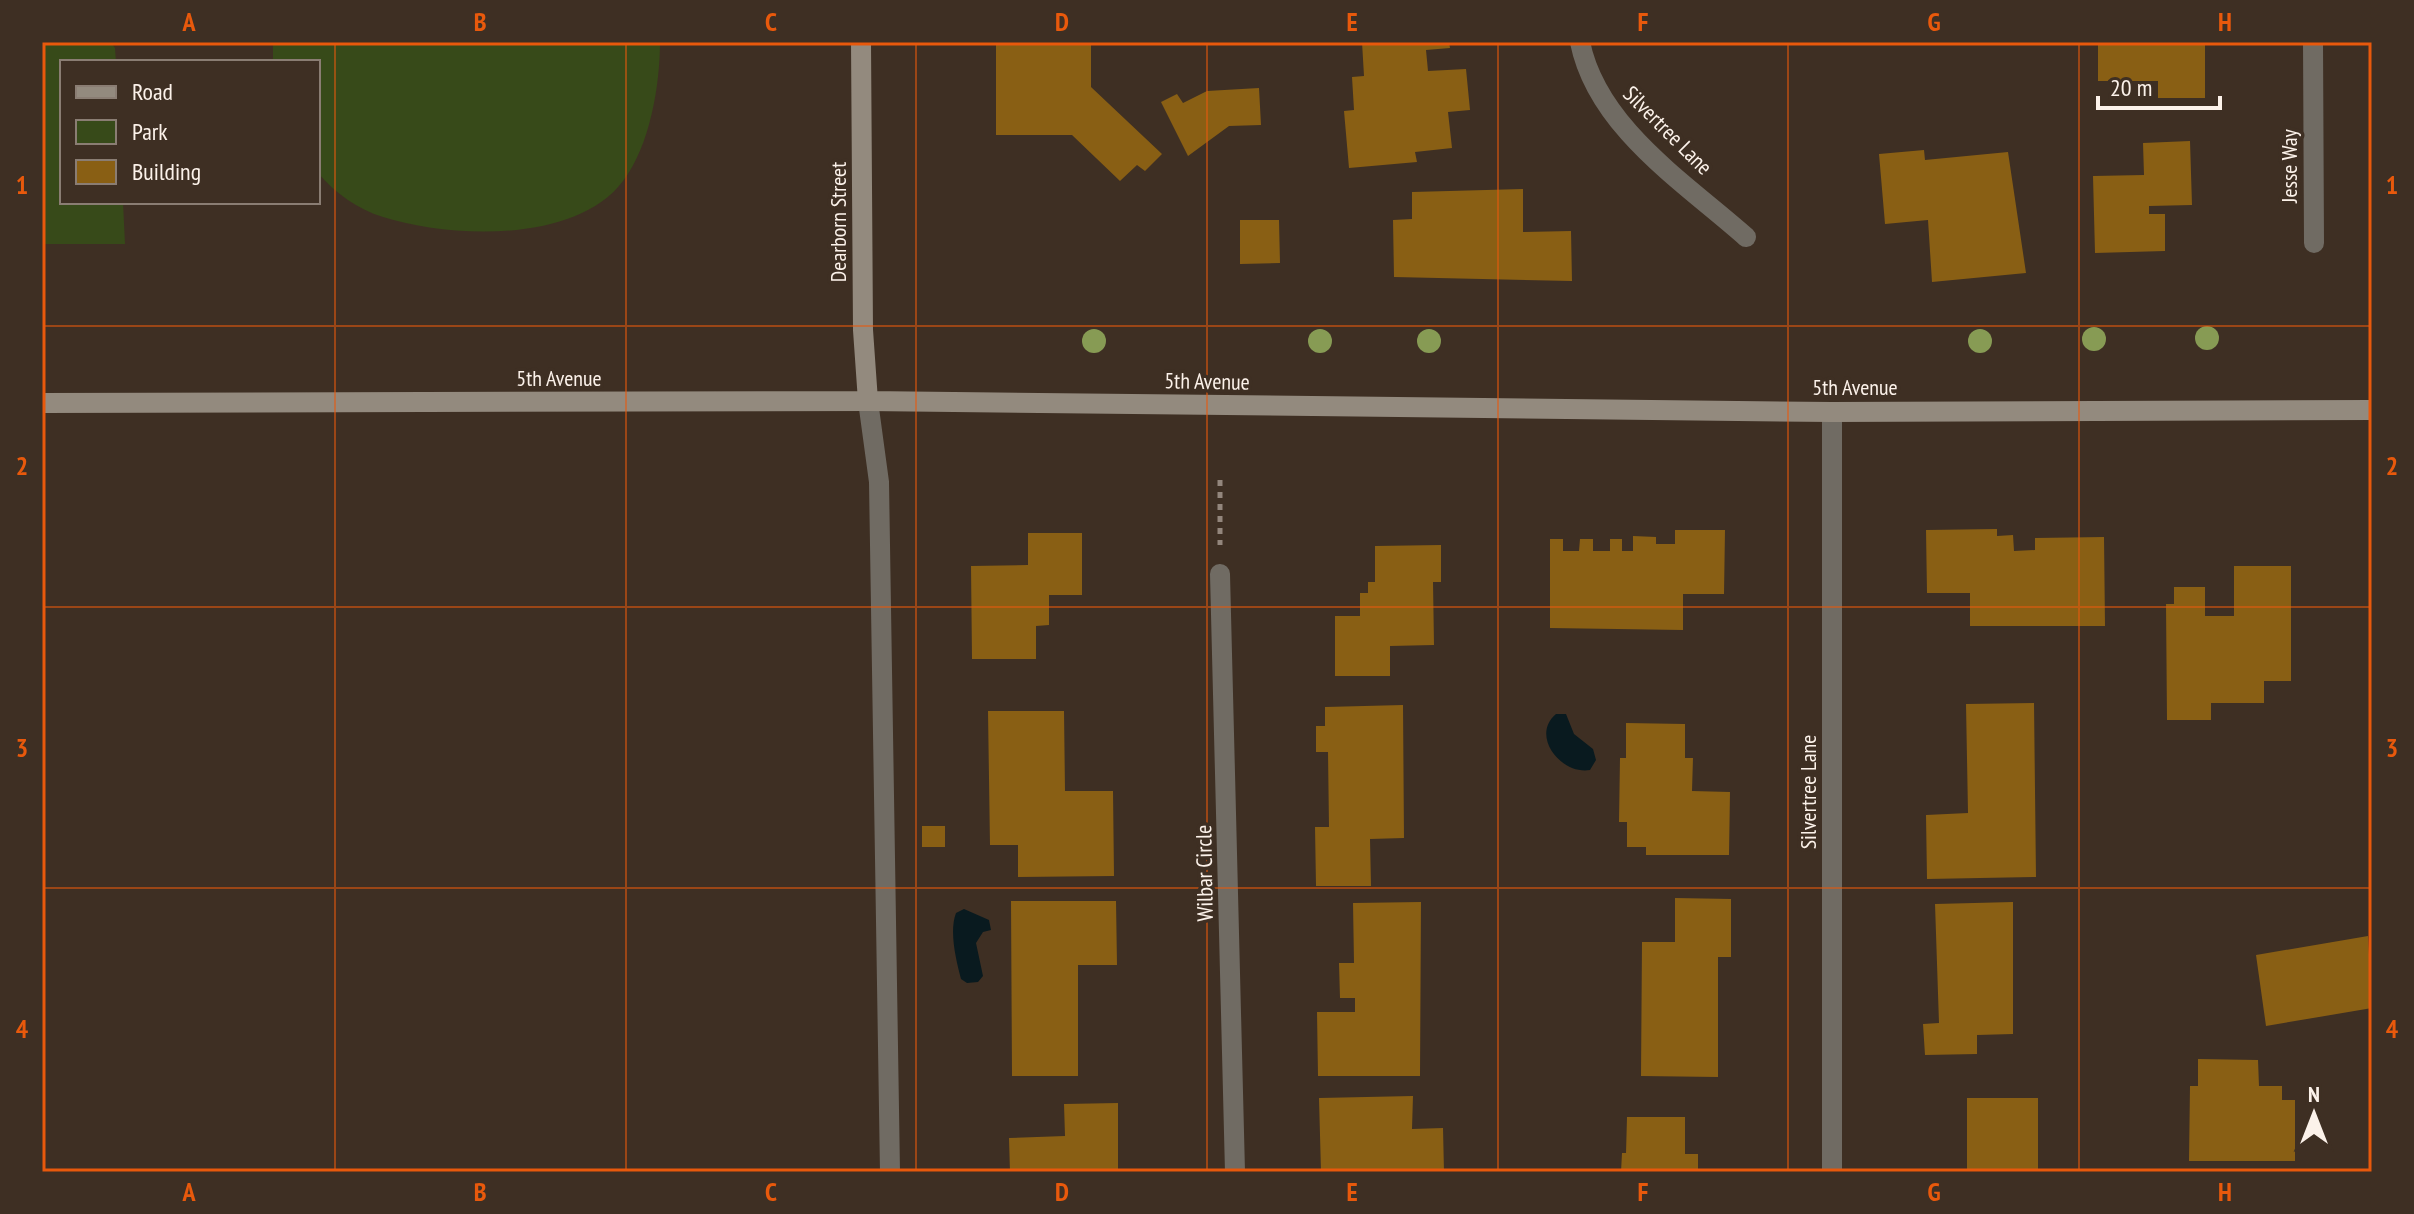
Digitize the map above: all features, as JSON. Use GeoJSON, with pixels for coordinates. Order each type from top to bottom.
{"type":"FeatureCollection","features":[{"type":"Feature","properties":{"kind":"main road","name":"Dearborn Street"},"geometry":{"type":"LineString","coordinates":[[861,42],[863,330],[868,401]]}},
{"type":"Feature","properties":{"kind":"main road","name":"5th Avenue"},"geometry":{"type":"LineString","coordinates":[[42,403],[868,401],[1832,412],[2372,410]]}},
{"type":"Feature","properties":{"kind":"street","name":"Silvertree Lane"},"geometry":{"type":"LineString","coordinates":[[1580,42],[1585,66],[1602,100],[1628,132],[1746,237]]}},
{"type":"Feature","properties":{"kind":"street","name":"Jesse Way"},"geometry":{"type":"LineString","coordinates":[[2313,42],[2314,243]]}},
{"type":"Feature","properties":{"kind":"street"},"geometry":{"type":"LineString","coordinates":[[868,401],[879,482],[890,1172]]}},
{"type":"Feature","properties":{"kind":"street","name":"Silvertree Lane"},"geometry":{"type":"LineString","coordinates":[[1832,412],[1832,1172]]}},
{"type":"Feature","properties":{"kind":"street","name":"Wilbar Circle"},"geometry":{"type":"LineString","coordinates":[[1220,574],[1235,1172]]}},
{"type":"Feature","properties":{"kind":"path"},"geometry":{"type":"LineString","coordinates":[[1220,480],[1220,574]]}},
{"type":"Feature","properties":{"kind":"green space"},"geometry":{"type":"Polygon","coordinates":[[[42,42],[111,42],[116,60],[60,60],[60,204],[123,204],[125,244],[42,244],[42,42]]]}},
{"type":"Feature","properties":{"kind":"green space"},"geometry":{"type":"Polygon","coordinates":[[[273,42],[660,42],[658,77],[647,133],[623,181],[602,201],[575,216],[544,226],[510,230],[442,229],[410,224],[373,214],[347,200],[320,175],[320,60],[273,60],[273,42]]]}},
{"type":"Feature","properties":{"kind":"shaded area"},"geometry":{"type":"Polygon","coordinates":[[[1556,714],[1566,714],[1574,734],[1593,749],[1596,760],[1590,770],[1569,766],[1552,752],[1546,733],[1556,714]]]}},
{"type":"Feature","properties":{"kind":"shaded area"},"geometry":{"type":"Polygon","coordinates":[[[964,909],[989,920],[991,930],[983,932],[976,943],[983,976],[978,982],[967,983],[961,979],[955,955],[954,920],[956,913],[964,909]]]}},
{"type":"Feature","properties":{"kind":"building"},"geometry":{"type":"Polygon","coordinates":[[[996,42],[1091,42],[1091,87],[1162,154],[1145,171],[1137,165],[1120,181],[1072,135],[996,135],[996,42]]]}},
{"type":"Feature","properties":{"kind":"building"},"geometry":{"type":"Polygon","coordinates":[[[1362,42],[1449,42],[1450,48],[1426,50],[1428,71],[1466,69],[1470,110],[1448,112],[1452,148],[1415,152],[1417,162],[1349,168],[1344,111],[1354,110],[1352,77],[1364,76],[1362,42]]]}},
{"type":"Feature","properties":{"kind":"building"},"geometry":{"type":"Polygon","coordinates":[[[2098,42],[2205,42],[2205,98],[2158,98],[2158,81],[2098,81],[2098,42]]]}},
{"type":"Feature","properties":{"kind":"building"},"geometry":{"type":"Polygon","coordinates":[[[1259,88],[1261,125],[1229,126],[1188,156],[1161,102],[1177,94],[1183,103],[1207,91],[1259,88]]]}},
{"type":"Feature","properties":{"kind":"building"},"geometry":{"type":"Polygon","coordinates":[[[2190,141],[2192,205],[2149,206],[2149,214],[2165,214],[2165,251],[2095,253],[2093,176],[2144,175],[2143,143],[2190,141]]]}},
{"type":"Feature","properties":{"kind":"building"},"geometry":{"type":"Polygon","coordinates":[[[1924,150],[1925,160],[2008,152],[2026,273],[1932,282],[1928,220],[1885,224],[1879,154],[1924,150]]]}},
{"type":"Feature","properties":{"kind":"building"},"geometry":{"type":"Polygon","coordinates":[[[1523,189],[1523,232],[1571,231],[1572,281],[1394,277],[1393,220],[1412,219],[1412,192],[1523,189]]]}},
{"type":"Feature","properties":{"kind":"building"},"geometry":{"type":"Polygon","coordinates":[[[1240,220],[1279,220],[1280,263],[1240,264],[1240,220]]]}},
{"type":"Feature","properties":{"kind":"building"},"geometry":{"type":"Polygon","coordinates":[[[1997,529],[1997,536],[2013,535],[2014,551],[2035,550],[2035,538],[2104,537],[2105,626],[1970,626],[1970,593],[1927,593],[1926,530],[1997,529]]]}},
{"type":"Feature","properties":{"kind":"building"},"geometry":{"type":"Polygon","coordinates":[[[1675,530],[1725,530],[1724,594],[1683,594],[1683,630],[1550,628],[1550,539],[1563,539],[1563,551],[1579,551],[1580,539],[1593,539],[1593,551],[1610,551],[1610,539],[1622,539],[1622,551],[1633,551],[1633,536],[1656,537],[1656,544],[1675,544],[1675,530]]]}},
{"type":"Feature","properties":{"kind":"building"},"geometry":{"type":"Polygon","coordinates":[[[1028,533],[1082,533],[1082,595],[1049,595],[1049,625],[1036,626],[1036,659],[972,659],[971,566],[1028,565],[1028,533]]]}},
{"type":"Feature","properties":{"kind":"building"},"geometry":{"type":"Polygon","coordinates":[[[1441,545],[1441,582],[1433,582],[1434,645],[1390,646],[1390,676],[1335,676],[1335,616],[1360,616],[1360,593],[1368,593],[1368,582],[1375,582],[1375,546],[1441,545]]]}},
{"type":"Feature","properties":{"kind":"building"},"geometry":{"type":"Polygon","coordinates":[[[2234,566],[2291,566],[2291,681],[2264,681],[2264,703],[2211,703],[2211,720],[2167,720],[2166,604],[2174,604],[2174,587],[2205,587],[2205,616],[2234,616],[2234,566]]]}},
{"type":"Feature","properties":{"kind":"building"},"geometry":{"type":"Polygon","coordinates":[[[2034,703],[2036,877],[1927,879],[1926,815],[1968,813],[1966,704],[2034,703]]]}},
{"type":"Feature","properties":{"kind":"building"},"geometry":{"type":"Polygon","coordinates":[[[1403,705],[1404,838],[1370,839],[1371,886],[1316,886],[1315,827],[1329,827],[1328,752],[1316,752],[1316,726],[1325,726],[1325,707],[1403,705]]]}},
{"type":"Feature","properties":{"kind":"building"},"geometry":{"type":"Polygon","coordinates":[[[988,711],[1064,711],[1065,791],[1113,791],[1114,876],[1018,877],[1018,845],[990,845],[988,711]]]}},
{"type":"Feature","properties":{"kind":"building"},"geometry":{"type":"Polygon","coordinates":[[[1626,723],[1685,724],[1685,758],[1693,758],[1692,791],[1730,792],[1729,855],[1646,855],[1646,847],[1627,847],[1627,822],[1619,822],[1620,758],[1626,758],[1626,723]]]}},
{"type":"Feature","properties":{"kind":"building"},"geometry":{"type":"Polygon","coordinates":[[[922,826],[945,826],[945,847],[922,847],[922,826]]]}},
{"type":"Feature","properties":{"kind":"building"},"geometry":{"type":"Polygon","coordinates":[[[1675,898],[1731,899],[1731,957],[1718,957],[1718,1077],[1641,1076],[1642,942],[1675,942],[1675,898]]]}},
{"type":"Feature","properties":{"kind":"building"},"geometry":{"type":"Polygon","coordinates":[[[1011,901],[1116,901],[1117,965],[1078,965],[1078,1076],[1012,1076],[1011,901]]]}},
{"type":"Feature","properties":{"kind":"building"},"geometry":{"type":"Polygon","coordinates":[[[1421,902],[1420,1076],[1318,1076],[1317,1012],[1355,1012],[1355,998],[1340,998],[1339,963],[1354,963],[1353,903],[1421,902]]]}},
{"type":"Feature","properties":{"kind":"building"},"geometry":{"type":"Polygon","coordinates":[[[2013,902],[2013,1034],[1977,1035],[1977,1054],[1925,1055],[1923,1024],[1939,1023],[1935,904],[2013,902]]]}},
{"type":"Feature","properties":{"kind":"building"},"geometry":{"type":"Polygon","coordinates":[[[2368,936],[2372,1008],[2266,1026],[2256,955],[2368,936]]]}},
{"type":"Feature","properties":{"kind":"building"},"geometry":{"type":"Polygon","coordinates":[[[2198,1059],[2258,1060],[2259,1086],[2282,1086],[2282,1100],[2295,1100],[2295,1161],[2189,1161],[2190,1086],[2198,1086],[2198,1059]]]}},
{"type":"Feature","properties":{"kind":"building"},"geometry":{"type":"Polygon","coordinates":[[[1413,1096],[1412,1129],[1443,1128],[1444,1172],[1321,1172],[1319,1098],[1413,1096]]]}},
{"type":"Feature","properties":{"kind":"building"},"geometry":{"type":"Polygon","coordinates":[[[1967,1098],[2038,1098],[2038,1172],[1967,1172],[1967,1098]]]}},
{"type":"Feature","properties":{"kind":"building"},"geometry":{"type":"Polygon","coordinates":[[[1118,1103],[1118,1172],[1010,1172],[1009,1138],[1065,1136],[1064,1104],[1118,1103]]]}},
{"type":"Feature","properties":{"kind":"building"},"geometry":{"type":"Polygon","coordinates":[[[1627,1117],[1685,1117],[1685,1154],[1698,1154],[1698,1172],[1621,1172],[1622,1153],[1626,1153],[1627,1117]]]}}]}
